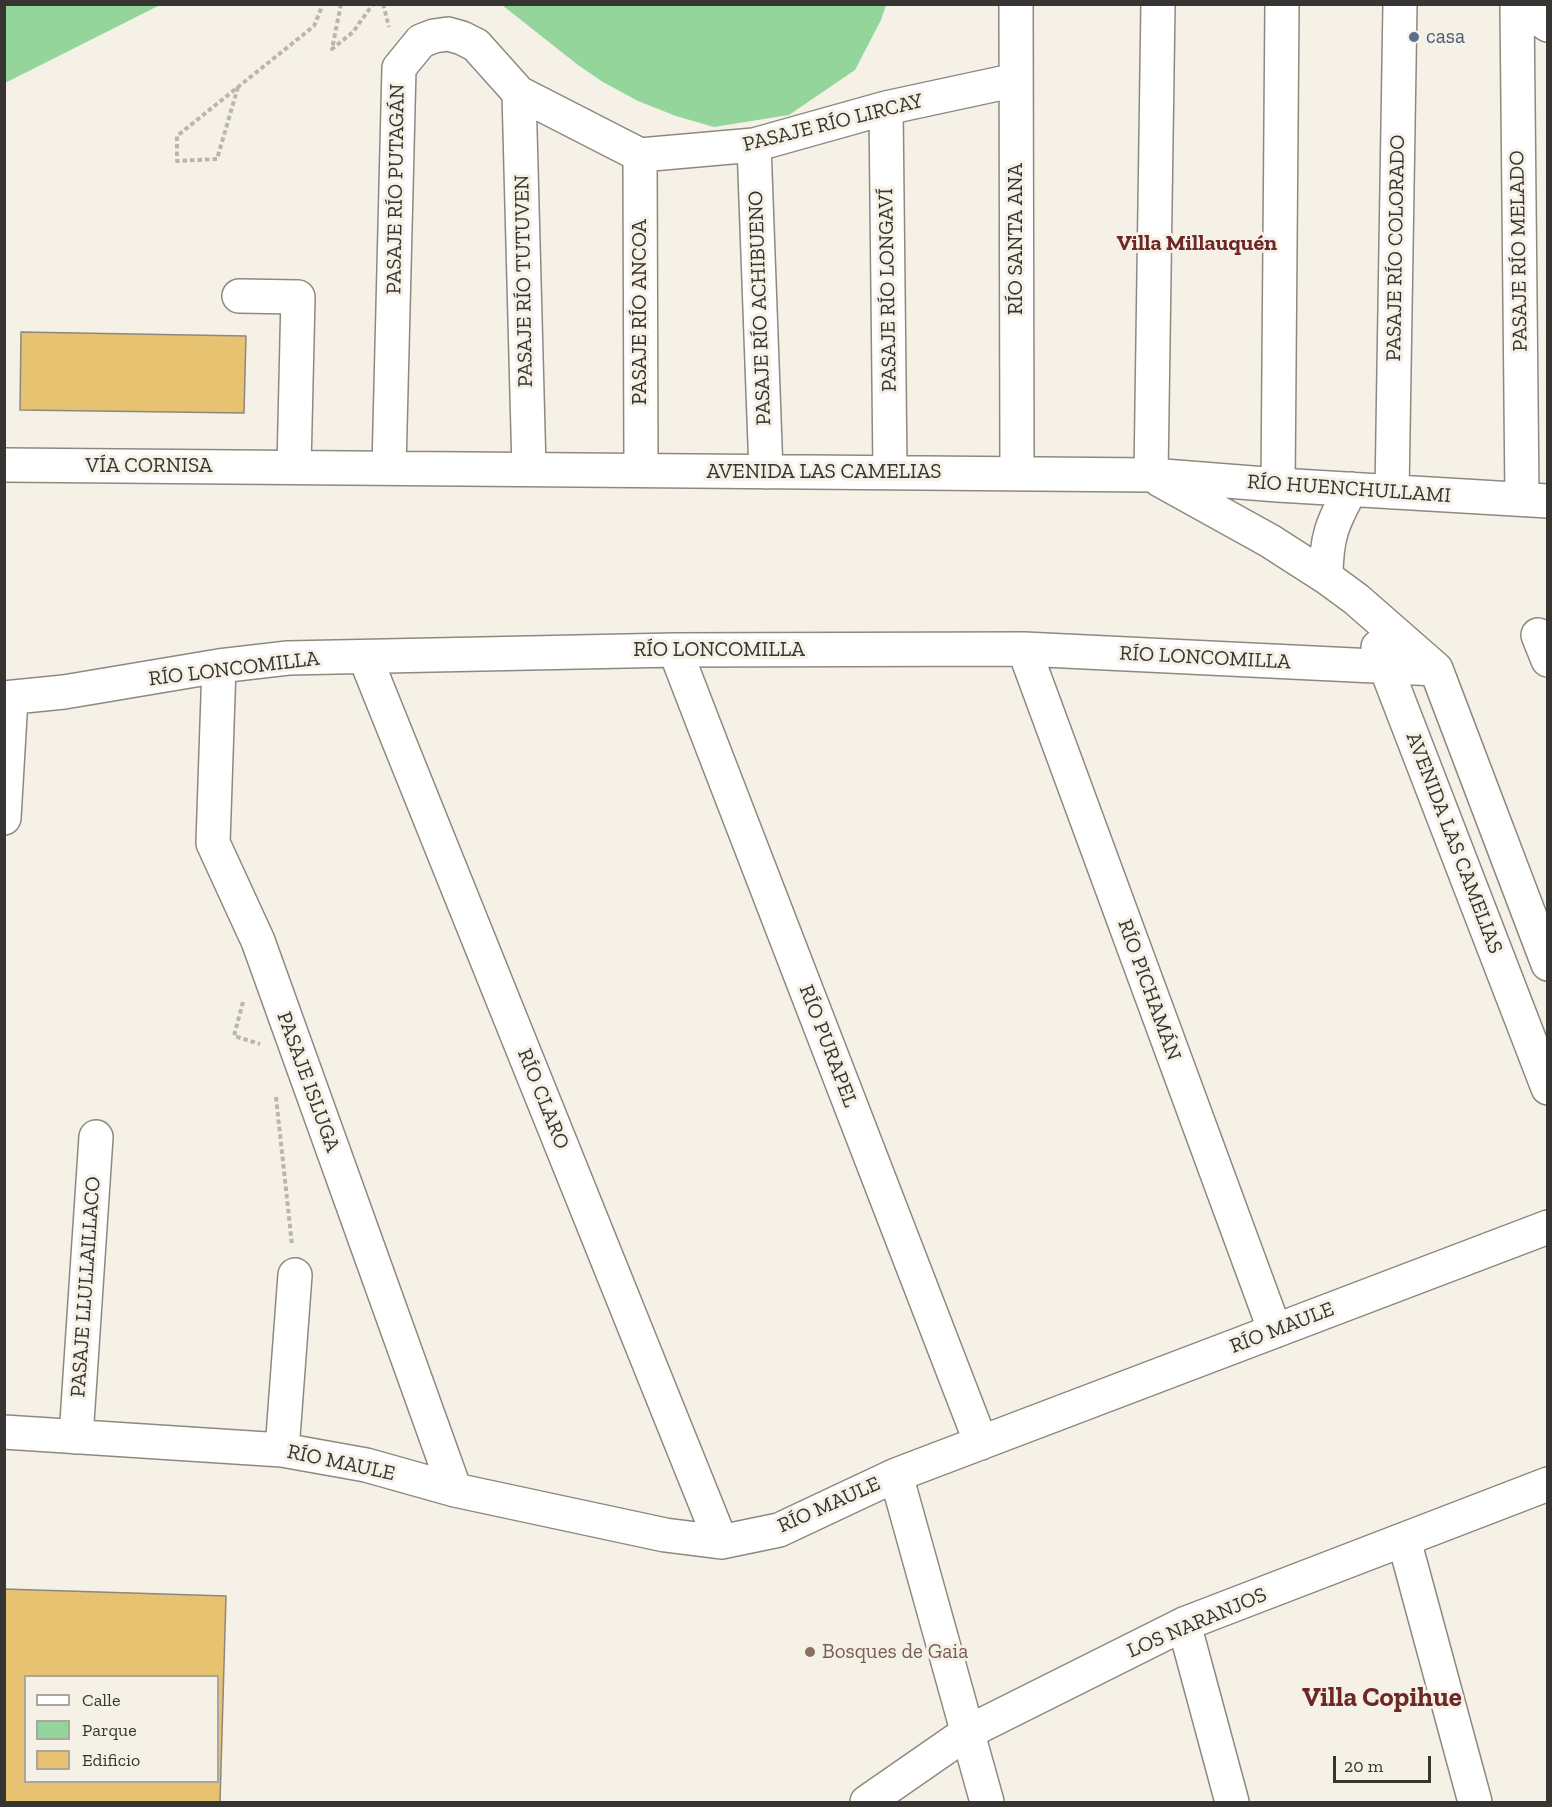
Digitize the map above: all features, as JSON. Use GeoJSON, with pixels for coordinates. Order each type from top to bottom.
{"type":"FeatureCollection","features":[{"type":"Feature","properties":{"kind":"street","name":"RÍO SANTA ANA"},"geometry":{"type":"LineString","coordinates":[[1016,4],[1017,474]]}},
{"type":"Feature","properties":{"kind":"street"},"geometry":{"type":"LineString","coordinates":[[1151,475],[1158,4]]}},
{"type":"Feature","properties":{"kind":"street"},"geometry":{"type":"LineString","coordinates":[[1278,485],[1282,4]]}},
{"type":"Feature","properties":{"kind":"street","name":"PASAJE RÍO COLORADO"},"geometry":{"type":"LineString","coordinates":[[1392,492],[1400,4]]}},
{"type":"Feature","properties":{"kind":"street"},"geometry":{"type":"LineString","coordinates":[[1517,4],[1548,25]]}},
{"type":"Feature","properties":{"kind":"street","name":"PASAJE RÍO MELADO"},"geometry":{"type":"LineString","coordinates":[[1517,4],[1535,500]]}},
{"type":"Feature","properties":{"kind":"street","name":"PASAJE RÍO PUTAGÁN"},"geometry":{"type":"LineString","coordinates":[[389,468],[399,68],[421,41],[448,34],[476,45],[519,93]]}},
{"type":"Feature","properties":{"kind":"street","name":"PASAJE RÍO LIRCAY"},"geometry":{"type":"LineString","coordinates":[[640,155],[754,145],[886,108],[1016,80]]}},
{"type":"Feature","properties":{"kind":"street"},"geometry":{"type":"LineString","coordinates":[[519,93],[640,155]]}},
{"type":"Feature","properties":{"kind":"street","name":"PASAJE RÍO TUTUVEN"},"geometry":{"type":"LineString","coordinates":[[519,93],[529,469]]}},
{"type":"Feature","properties":{"kind":"street","name":"PASAJE RÍO LONGAVÍ"},"geometry":{"type":"LineString","coordinates":[[886,108],[890,471]]}},
{"type":"Feature","properties":{"kind":"street","name":"PASAJE RÍO ACHIBUENO"},"geometry":{"type":"LineString","coordinates":[[754,145],[766,472]]}},
{"type":"Feature","properties":{"kind":"street","name":"PASAJE RÍO ANCOA"},"geometry":{"type":"LineString","coordinates":[[640,155],[641,470]]}},
{"type":"Feature","properties":{"kind":"street"},"geometry":{"type":"LineString","coordinates":[[239,296],[298,297],[294,467]]}},
{"type":"Feature","properties":{"kind":"street","name":"VÍA CORNISA"},"geometry":{"type":"LineString","coordinates":[[4,465],[294,467]]}},
{"type":"Feature","properties":{"kind":"street","name":"AVENIDA LAS CAMELIAS"},"geometry":{"type":"LineString","coordinates":[[294,467],[1151,475],[1270,541],[1326,577],[1356,599],[1437,669],[1548,964]]}},
{"type":"Feature","properties":{"kind":"street","name":"RÍO HUENCHULLAMI"},"geometry":{"type":"LineString","coordinates":[[1151,475],[1535,500]]}},
{"type":"Feature","properties":{"kind":"street"},"geometry":{"type":"LineString","coordinates":[[1326,577],[1326,549],[1330,531],[1351,489]]}},
{"type":"Feature","properties":{"kind":"street","name":"AVENIDA LAS CAMELIAS"},"geometry":{"type":"LineString","coordinates":[[1356,599],[1386,666],[1548,1088]]}},
{"type":"Feature","properties":{"kind":"street","name":"RÍO LONCOMILLA"},"geometry":{"type":"LineString","coordinates":[[8,698],[64,692],[219,666],[288,658],[675,650],[1024,649],[1437,669]]}},
{"type":"Feature","properties":{"kind":"street","name":"RÍO PICHAMÁN"},"geometry":{"type":"LineString","coordinates":[[1024,649],[1275,1331]]}},
{"type":"Feature","properties":{"kind":"street","name":"RÍO PURAPEL"},"geometry":{"type":"LineString","coordinates":[[675,650],[981,1443]]}},
{"type":"Feature","properties":{"kind":"street","name":"RÍO CLARO"},"geometry":{"type":"LineString","coordinates":[[365,657],[721,1542]]}},
{"type":"Feature","properties":{"kind":"street","name":"PASAJE ISLUGA"},"geometry":{"type":"LineString","coordinates":[[219,666],[213,843],[258,941],[455,1490]]}},
{"type":"Feature","properties":{"kind":"street"},"geometry":{"type":"LineString","coordinates":[[4,818],[8,698]]}},
{"type":"Feature","properties":{"kind":"street","name":"PASAJE LLULLAILLACO"},"geometry":{"type":"LineString","coordinates":[[76,1437],[96,1137]]}},
{"type":"Feature","properties":{"kind":"street","name":"RÍO MAULE"},"geometry":{"type":"LineString","coordinates":[[4,1432],[282,1450],[366,1466],[455,1490],[665,1535],[721,1542],[779,1530],[896,1475],[1548,1227]]}},
{"type":"Feature","properties":{"kind":"street"},"geometry":{"type":"LineString","coordinates":[[282,1450],[295,1275]]}},
{"type":"Feature","properties":{"kind":"street"},"geometry":{"type":"LineString","coordinates":[[896,1475],[987,1803]]}},
{"type":"Feature","properties":{"kind":"street","name":"LOS NARANJOS"},"geometry":{"type":"LineString","coordinates":[[867,1803],[968,1732],[1184,1624],[1548,1484]]}},
{"type":"Feature","properties":{"kind":"street"},"geometry":{"type":"LineString","coordinates":[[1404,1540],[1475,1803]]}},
{"type":"Feature","properties":{"kind":"street"},"geometry":{"type":"LineString","coordinates":[[1184,1624],[1232,1803]]}},
{"type":"Feature","properties":{"kind":"path"},"geometry":{"type":"LineString","coordinates":[[238,87],[217,159],[177,161],[177,136],[238,87],[314,26],[323,4]]}},
{"type":"Feature","properties":{"kind":"path"},"geometry":{"type":"LineString","coordinates":[[341,4],[332,49],[353,32],[373,4]]}},
{"type":"Feature","properties":{"kind":"path"},"geometry":{"type":"LineString","coordinates":[[245,993],[234,1036],[270,1047]]}},
{"type":"Feature","properties":{"kind":"path"},"geometry":{"type":"LineString","coordinates":[[275,1090],[279,1108],[295,1275]]}},
{"type":"Feature","properties":{"kind":"green space"},"geometry":{"type":"Polygon","coordinates":[[[5,4],[160,4],[160,5],[5,83],[5,4]]]}},
{"type":"Feature","properties":{"kind":"green space"},"geometry":{"type":"Polygon","coordinates":[[[502,5],[886,5],[881,20],[855,70],[789,115],[714,127],[676,116],[638,101],[603,82],[502,5]]]}},
{"type":"Feature","properties":{"kind":"building"},"geometry":{"type":"Polygon","coordinates":[[[21,332],[246,336],[244,413],[20,410],[21,332]]]}},
{"type":"Feature","properties":{"kind":"building"},"geometry":{"type":"Polygon","coordinates":[[[4,1589],[226,1596],[220,1802],[4,1802],[4,1589]]]}},
{"type":"Feature","properties":{"kind":"place","name":"casa"},"geometry":{"type":"Point","coordinates":[1414,37]}},
{"type":"Feature","properties":{"kind":"place","name":"Bosques de Gaia"},"geometry":{"type":"Point","coordinates":[810,1652]}},
{"type":"Feature","properties":{"kind":"district","name":"Villa Millauquén"},"geometry":{"type":"Point","coordinates":[1197,244]}},
{"type":"Feature","properties":{"kind":"district","name":"Villa Copihue"},"geometry":{"type":"Point","coordinates":[1382,1698]}}]}
